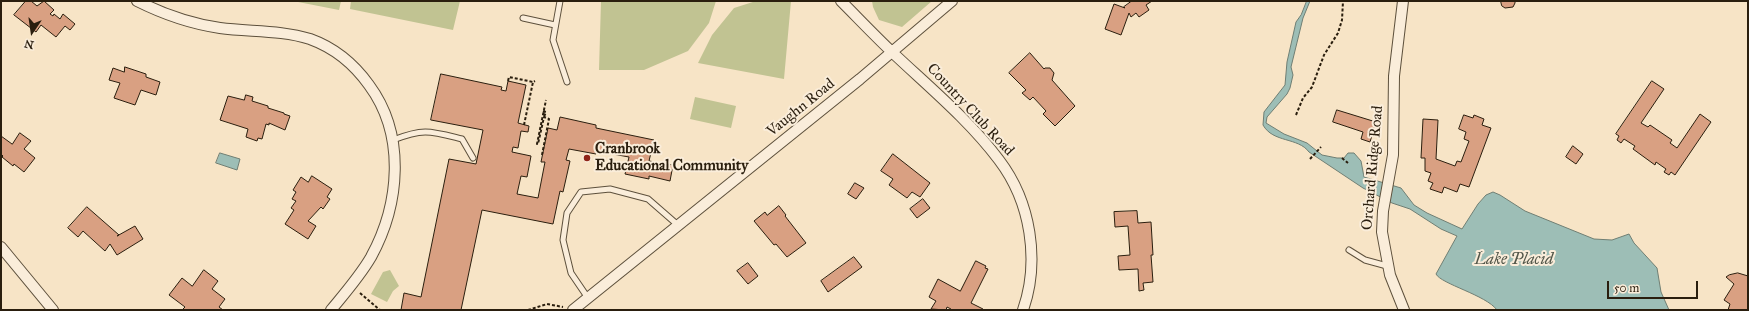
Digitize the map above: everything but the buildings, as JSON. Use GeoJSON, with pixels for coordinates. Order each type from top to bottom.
{"type":"FeatureCollection","features":[{"type":"Feature","properties":{"kind":"street"},"geometry":{"type":"LineString","coordinates":[[137,1],[190,21],[220,28],[292,34],[326,46],[340,54],[350,63],[376,95],[382,106],[393,140],[395,168],[394,183],[386,220],[371,256],[351,286],[332,310]]}},
{"type":"Feature","properties":{"kind":"street","name":"Country Club Road"},"geometry":{"type":"LineString","coordinates":[[841,1],[970,127],[1000,161],[1020,198],[1031,241],[1032,273],[1023,310]]}},
{"type":"Feature","properties":{"kind":"street","name":"Vaughn Road"},"geometry":{"type":"LineString","coordinates":[[569,309],[588,298],[679,226],[952,1]]}},
{"type":"Feature","properties":{"kind":"street","name":"Orchard Ridge Road"},"geometry":{"type":"LineString","coordinates":[[1403,1],[1394,76],[1394,135],[1389,179],[1385,197],[1382,232],[1387,266],[1404,310]]}},
{"type":"Feature","properties":{"kind":"street"},"geometry":{"type":"LineString","coordinates":[[1,247],[53,310]]}},
{"type":"Feature","properties":{"kind":"lane"},"geometry":{"type":"LineString","coordinates":[[560,1],[553,40],[567,82]]}},
{"type":"Feature","properties":{"kind":"lane"},"geometry":{"type":"LineString","coordinates":[[523,18],[555,25]]}},
{"type":"Feature","properties":{"kind":"lane"},"geometry":{"type":"LineString","coordinates":[[393,140],[412,133],[427,131],[462,139],[473,158]]}},
{"type":"Feature","properties":{"kind":"lane"},"geometry":{"type":"LineString","coordinates":[[588,298],[571,273],[564,240],[567,213],[581,192],[610,189],[648,199],[679,226]]}},
{"type":"Feature","properties":{"kind":"lane"},"geometry":{"type":"LineString","coordinates":[[1348,250],[1365,260],[1387,266]]}},
{"type":"Feature","properties":{"kind":"path"},"geometry":{"type":"LineString","coordinates":[[1296,115],[1303,98],[1312,87],[1324,56],[1338,33],[1342,20],[1343,1]]}},
{"type":"Feature","properties":{"kind":"path"},"geometry":{"type":"LineString","coordinates":[[508,82],[509,77],[534,81],[524,125]]}},
{"type":"Feature","properties":{"kind":"path"},"geometry":{"type":"LineString","coordinates":[[543,111],[546,112],[538,144],[536,144],[543,111],[546,100]]}},
{"type":"Feature","properties":{"kind":"path"},"geometry":{"type":"LineString","coordinates":[[542,155],[549,119],[544,118]]}},
{"type":"Feature","properties":{"kind":"path"},"geometry":{"type":"LineString","coordinates":[[1310,159],[1321,147]]}},
{"type":"Feature","properties":{"kind":"path"},"geometry":{"type":"LineString","coordinates":[[1342,158],[1348,163]]}},
{"type":"Feature","properties":{"kind":"path"},"geometry":{"type":"LineString","coordinates":[[351,286],[380,310]]}},
{"type":"Feature","properties":{"kind":"path"},"geometry":{"type":"LineString","coordinates":[[528,310],[547,304],[559,305],[569,309]]}},
{"type":"Feature","properties":{"kind":"green space"},"geometry":{"type":"Polygon","coordinates":[[[293,1],[341,1],[339,10],[293,1]]]}},
{"type":"Feature","properties":{"kind":"green space"},"geometry":{"type":"Polygon","coordinates":[[[351,1],[460,1],[453,30],[350,9],[351,1]]]}},
{"type":"Feature","properties":{"kind":"green space"},"geometry":{"type":"Polygon","coordinates":[[[601,1],[716,1],[709,23],[688,51],[644,70],[599,70],[601,1]]]}},
{"type":"Feature","properties":{"kind":"green space"},"geometry":{"type":"Polygon","coordinates":[[[756,1],[791,1],[784,79],[698,63],[712,35],[734,8],[756,1]]]}},
{"type":"Feature","properties":{"kind":"green space"},"geometry":{"type":"Polygon","coordinates":[[[872,1],[932,1],[902,27],[879,20],[872,1]]]}},
{"type":"Feature","properties":{"kind":"green space"},"geometry":{"type":"Polygon","coordinates":[[[695,97],[736,106],[731,128],[690,119],[695,97]]]}},
{"type":"Feature","properties":{"kind":"green space"},"geometry":{"type":"Polygon","coordinates":[[[390,270],[399,286],[393,291],[387,302],[371,294],[383,272],[390,270]]]}},
{"type":"Feature","properties":{"kind":"water","name":"Lake Placid"},"geometry":{"type":"Polygon","coordinates":[[[1307,1],[1310,1],[1303,18],[1291,67],[1293,75],[1290,88],[1287,94],[1267,117],[1266,123],[1284,134],[1307,143],[1322,155],[1344,158],[1348,153],[1354,153],[1361,161],[1364,177],[1401,188],[1414,205],[1427,213],[1462,229],[1478,204],[1486,195],[1493,192],[1525,211],[1594,239],[1612,240],[1629,234],[1634,243],[1657,268],[1661,292],[1669,310],[1497,310],[1484,299],[1446,282],[1436,274],[1457,236],[1441,229],[1410,209],[1392,203],[1363,188],[1299,144],[1273,135],[1267,131],[1263,125],[1264,112],[1285,85],[1287,62],[1296,22],[1307,1]]]}},
{"type":"Feature","properties":{"kind":"water"},"geometry":{"type":"Polygon","coordinates":[[[220,153],[240,159],[237,170],[216,163],[220,153]]]}},
{"type":"Feature","properties":{"kind":"place","name":"Cranbrook Educational Community"},"geometry":{"type":"Point","coordinates":[587,158]}}]}
